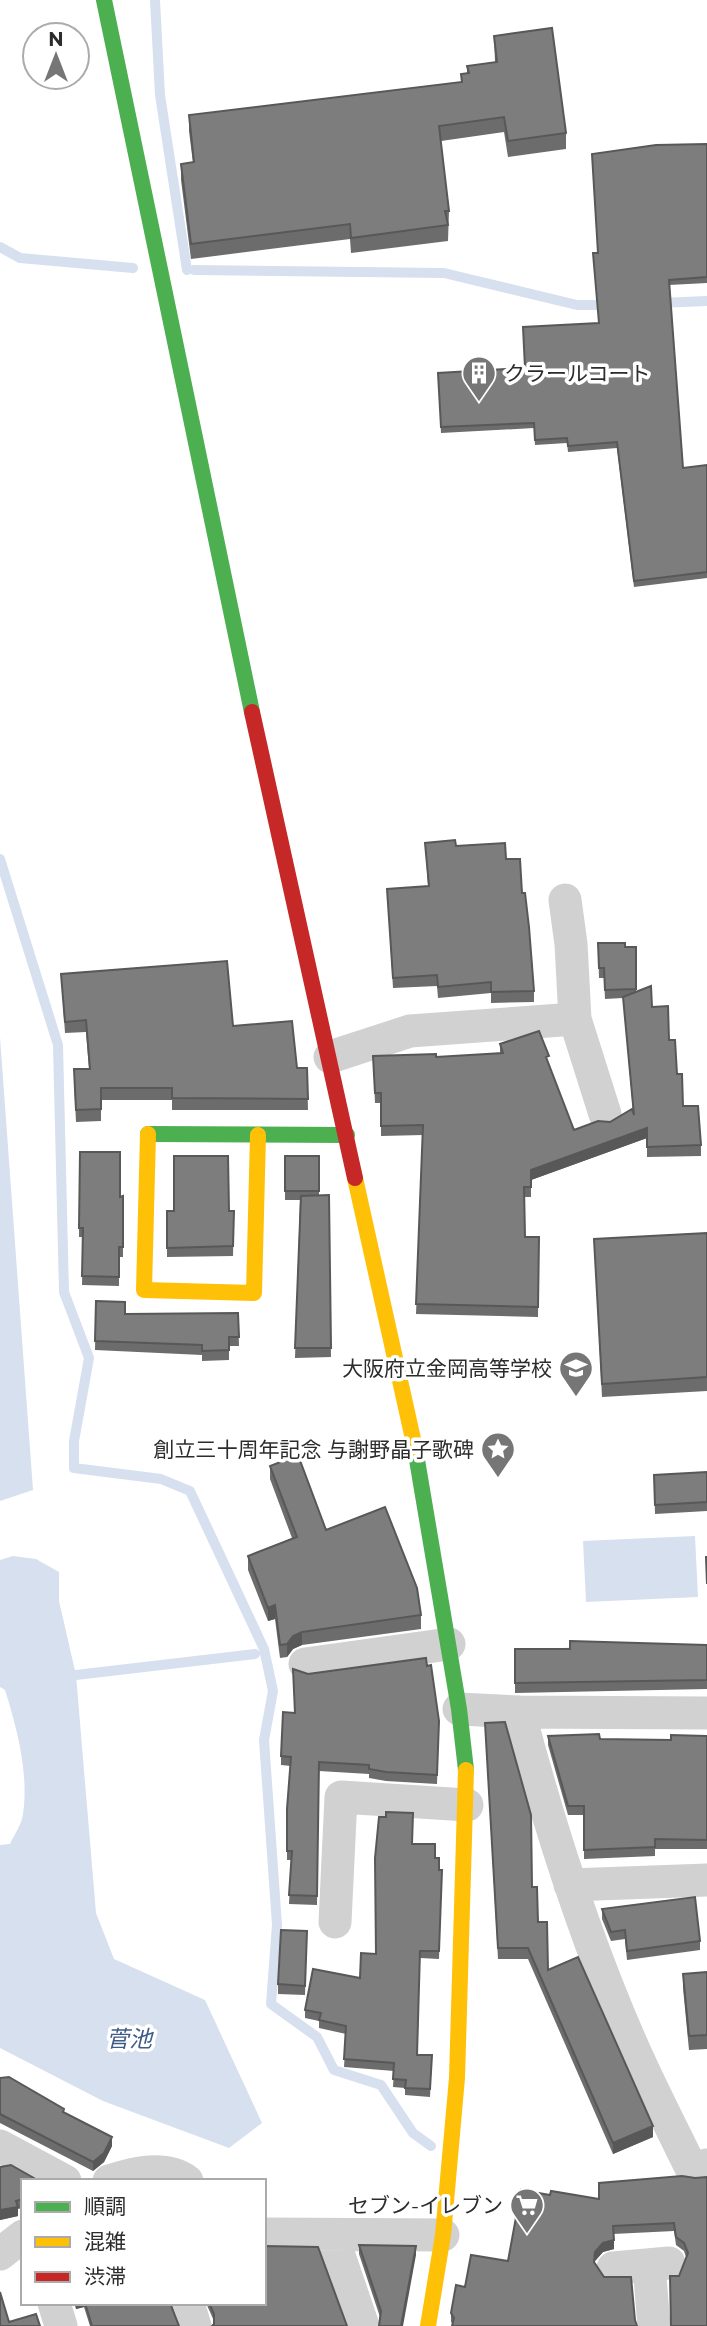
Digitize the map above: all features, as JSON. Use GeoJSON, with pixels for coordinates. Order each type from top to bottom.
{"type":"FeatureCollection","features":[{"type":"Feature","properties":{"kind":"street"},"geometry":{"type":"LineString","coordinates":[[104,0],[251,708],[415,1447],[459,1709],[467,1805],[457,2078],[443,2235],[428,2326]]}},
{"type":"Feature","properties":{"kind":"street"},"geometry":{"type":"LineString","coordinates":[[565,900],[571,944],[575,1019],[605,1114]]}},
{"type":"Feature","properties":{"kind":"street"},"geometry":{"type":"LineString","coordinates":[[330,1057],[410,1031],[575,1019]]}},
{"type":"Feature","properties":{"kind":"street"},"geometry":{"type":"LineString","coordinates":[[258,1135],[254,1293],[144,1290],[147,1134],[347,1135]]}},
{"type":"Feature","properties":{"kind":"street"},"geometry":{"type":"LineString","coordinates":[[305,1664],[449,1644]]}},
{"type":"Feature","properties":{"kind":"street"},"geometry":{"type":"LineString","coordinates":[[459,1709],[707,1713]]}},
{"type":"Feature","properties":{"kind":"street"},"geometry":{"type":"LineString","coordinates":[[519,1712],[547,1818],[631,2043],[691,2168],[707,2165]]}},
{"type":"Feature","properties":{"kind":"street"},"geometry":{"type":"LineString","coordinates":[[335,1922],[341,1797],[467,1805]]}},
{"type":"Feature","properties":{"kind":"street"},"geometry":{"type":"LineString","coordinates":[[570,1885],[707,1880]]}},
{"type":"Feature","properties":{"kind":"street"},"geometry":{"type":"LineString","coordinates":[[0,2146],[61,2179]]}},
{"type":"Feature","properties":{"kind":"street"},"geometry":{"type":"LineString","coordinates":[[116,2179],[136,2172],[149,2177],[177,2174],[184,2179]]}},
{"type":"Feature","properties":{"kind":"street"},"geometry":{"type":"LineString","coordinates":[[266,2234],[443,2235]]}},
{"type":"Feature","properties":{"kind":"street"},"geometry":{"type":"LineString","coordinates":[[332,2235],[363,2326]]}},
{"type":"Feature","properties":{"kind":"street"},"geometry":{"type":"LineString","coordinates":[[0,2254],[21,2238]]}},
{"type":"Feature","properties":{"kind":"street"},"geometry":{"type":"LineString","coordinates":[[613,2268],[660,2264],[654,2326]]}},
{"type":"Feature","properties":{"kind":"street"},"geometry":{"type":"LineString","coordinates":[[55,2305],[61,2326]]}},
{"type":"Feature","properties":{"kind":"street"},"geometry":{"type":"LineString","coordinates":[[189,2305],[195,2326]]}},
{"type":"Feature","properties":{"kind":"water"},"geometry":{"type":"Polygon","coordinates":[[[0,1037],[33,1490],[0,1501],[0,1037]]]}},
{"type":"Feature","properties":{"kind":"water"},"geometry":{"type":"Polygon","coordinates":[[[695,1536],[698,1597],[586,1602],[583,1541],[695,1536]]]}},
{"type":"Feature","properties":{"kind":"water","name":"菅池"},"geometry":{"type":"Polygon","coordinates":[[[13,1556],[36,1559],[59,1572],[59,1601],[76,1675],[96,1913],[114,1959],[205,2000],[262,2123],[229,2148],[103,2101],[0,2048],[0,1845],[10,1844],[21,1822],[24,1799],[18,1735],[5,1690],[0,1687],[0,1560],[13,1556]]]}},
{"type":"Feature","properties":{"kind":"building"},"geometry":{"type":"Polygon","coordinates":[[[552,28],[566,133],[508,141],[504,117],[439,126],[449,211],[445,211],[448,225],[351,238],[350,224],[191,244],[181,164],[194,162],[189,115],[462,82],[461,74],[469,73],[467,66],[497,62],[494,36],[552,28]]]}},
{"type":"Feature","properties":{"kind":"building"},"geometry":{"type":"Polygon","coordinates":[[[707,144],[707,277],[669,280],[683,468],[707,465],[707,572],[634,581],[617,442],[568,446],[567,438],[535,440],[534,423],[441,427],[438,373],[525,368],[523,327],[599,323],[593,253],[598,253],[592,154],[656,145],[707,144]]]}},
{"type":"Feature","properties":{"kind":"building"},"geometry":{"type":"Polygon","coordinates":[[[455,840],[456,846],[505,843],[506,859],[520,859],[534,991],[491,992],[491,982],[438,987],[437,975],[393,978],[387,889],[429,886],[425,843],[455,840]]]}},
{"type":"Feature","properties":{"kind":"building"},"geometry":{"type":"Polygon","coordinates":[[[598,943],[625,943],[625,947],[636,947],[636,989],[605,990],[604,968],[599,968],[598,943]]]}},
{"type":"Feature","properties":{"kind":"building"},"geometry":{"type":"Polygon","coordinates":[[[227,961],[233,1026],[292,1021],[297,1068],[307,1068],[308,1099],[172,1098],[172,1088],[101,1088],[101,1109],[76,1110],[74,1069],[90,1069],[86,1020],[65,1022],[61,974],[227,961]]]}},
{"type":"Feature","properties":{"kind":"building"},"geometry":{"type":"Polygon","coordinates":[[[651,986],[652,1007],[668,1006],[669,1040],[675,1040],[677,1074],[682,1074],[683,1106],[698,1106],[701,1145],[647,1147],[647,1128],[531,1170],[531,1187],[524,1187],[525,1237],[539,1237],[538,1307],[416,1304],[423,1125],[381,1126],[381,1093],[375,1093],[373,1056],[436,1054],[436,1057],[503,1053],[500,1044],[539,1031],[574,1130],[598,1121],[610,1122],[632,1109],[634,1115],[623,997],[651,986]]]}},
{"type":"Feature","properties":{"kind":"building"},"geometry":{"type":"Polygon","coordinates":[[[80,1152],[120,1152],[123,1247],[119,1247],[119,1277],[82,1276],[83,1228],[79,1228],[80,1152]]]}},
{"type":"Feature","properties":{"kind":"building"},"geometry":{"type":"Polygon","coordinates":[[[174,1156],[228,1156],[229,1211],[234,1211],[233,1246],[167,1248],[167,1211],[174,1211],[174,1156]]]}},
{"type":"Feature","properties":{"kind":"building"},"geometry":{"type":"Polygon","coordinates":[[[285,1156],[319,1156],[319,1191],[285,1191],[285,1156]]]}},
{"type":"Feature","properties":{"kind":"building"},"geometry":{"type":"Polygon","coordinates":[[[329,1195],[331,1348],[295,1348],[301,1196],[329,1195]]]}},
{"type":"Feature","properties":{"kind":"building"},"geometry":{"type":"Polygon","coordinates":[[[707,1233],[707,1377],[602,1384],[594,1239],[707,1233]]]}},
{"type":"Feature","properties":{"kind":"building"},"geometry":{"type":"Polygon","coordinates":[[[96,1301],[125,1302],[125,1314],[238,1313],[239,1337],[229,1337],[229,1350],[202,1351],[202,1345],[95,1341],[96,1301]]]}},
{"type":"Feature","properties":{"kind":"building"},"geometry":{"type":"Polygon","coordinates":[[[298,1455],[326,1530],[385,1507],[417,1588],[421,1615],[302,1632],[293,1636],[287,1644],[280,1645],[275,1605],[268,1608],[248,1556],[297,1537],[270,1466],[298,1455]]]}},
{"type":"Feature","properties":{"kind":"building"},"geometry":{"type":"Polygon","coordinates":[[[707,1472],[707,1502],[655,1505],[654,1475],[707,1472]]]}},
{"type":"Feature","properties":{"kind":"building"},"geometry":{"type":"Polygon","coordinates":[[[570,1641],[707,1645],[707,1680],[515,1683],[515,1649],[570,1649],[570,1641]]]}},
{"type":"Feature","properties":{"kind":"building"},"geometry":{"type":"Polygon","coordinates":[[[426,1658],[427,1666],[431,1665],[439,1721],[437,1775],[386,1772],[369,1769],[369,1765],[319,1762],[317,1896],[289,1895],[292,1851],[287,1851],[287,1809],[291,1757],[281,1756],[283,1712],[295,1713],[293,1669],[308,1674],[426,1658]]]}},
{"type":"Feature","properties":{"kind":"building"},"geometry":{"type":"Polygon","coordinates":[[[505,1722],[531,1815],[532,1887],[537,1887],[538,1922],[547,1922],[548,1970],[578,1957],[653,2126],[613,2143],[528,1948],[498,1948],[485,1723],[505,1722]]]}},
{"type":"Feature","properties":{"kind":"building"},"geometry":{"type":"Polygon","coordinates":[[[599,1734],[600,1739],[671,1740],[671,1735],[707,1736],[707,1840],[655,1839],[655,1847],[584,1850],[584,1806],[568,1806],[548,1736],[599,1734]]]}},
{"type":"Feature","properties":{"kind":"building"},"geometry":{"type":"Polygon","coordinates":[[[386,1812],[413,1813],[412,1844],[435,1844],[435,1858],[439,1858],[439,1870],[442,1870],[439,1951],[420,1951],[417,2055],[432,2055],[430,2089],[405,2088],[406,2080],[393,2079],[394,2063],[344,2059],[346,2026],[319,2020],[321,2013],[305,2010],[313,1969],[360,1978],[361,1953],[376,1954],[375,1858],[379,1817],[386,1817],[386,1812]]]}},
{"type":"Feature","properties":{"kind":"building"},"geometry":{"type":"Polygon","coordinates":[[[695,1897],[700,1941],[627,1951],[625,1930],[611,1932],[602,1909],[695,1897]]]}},
{"type":"Feature","properties":{"kind":"building"},"geometry":{"type":"Polygon","coordinates":[[[281,1930],[307,1931],[305,1986],[278,1984],[281,1930]]]}},
{"type":"Feature","properties":{"kind":"building"},"geometry":{"type":"Polygon","coordinates":[[[707,1972],[707,2035],[689,2036],[683,1974],[707,1972]]]}},
{"type":"Feature","properties":{"kind":"building"},"geometry":{"type":"Polygon","coordinates":[[[9,2077],[64,2109],[63,2112],[112,2137],[104,2153],[93,2162],[0,2114],[0,2078],[9,2077]]]}},
{"type":"Feature","properties":{"kind":"building"},"geometry":{"type":"Polygon","coordinates":[[[11,2165],[36,2179],[21,2179],[21,2200],[16,2201],[18,2207],[0,2210],[0,2167],[11,2165]]]}},
{"type":"Feature","properties":{"kind":"building"},"geometry":{"type":"Polygon","coordinates":[[[682,2176],[707,2177],[707,2326],[671,2326],[670,2276],[679,2276],[688,2253],[684,2243],[676,2237],[674,2223],[613,2226],[614,2240],[603,2243],[595,2252],[594,2262],[604,2277],[631,2277],[637,2326],[452,2326],[454,2318],[451,2313],[456,2285],[465,2287],[471,2255],[508,2261],[521,2190],[550,2195],[551,2191],[599,2199],[599,2183],[682,2176]]]}},
{"type":"Feature","properties":{"kind":"building"},"geometry":{"type":"Polygon","coordinates":[[[359,2245],[416,2246],[401,2326],[379,2326],[381,2311],[359,2245]]]}},
{"type":"Feature","properties":{"kind":"building"},"geometry":{"type":"Polygon","coordinates":[[[266,2246],[318,2247],[347,2326],[212,2326],[214,2314],[210,2305],[266,2305],[266,2246]]]}},
{"type":"Feature","properties":{"kind":"building"},"geometry":{"type":"Polygon","coordinates":[[[0,2292],[9,2322],[36,2314],[40,2326],[0,2326],[0,2292]]]}},
{"type":"Feature","properties":{"kind":"building"},"geometry":{"type":"Polygon","coordinates":[[[86,2305],[171,2305],[179,2326],[92,2326],[86,2305]]]}},
{"type":"Feature","properties":{"kind":"waterway"},"geometry":{"type":"LineString","coordinates":[[155,0],[160,95],[187,270]]}},
{"type":"Feature","properties":{"kind":"waterway"},"geometry":{"type":"LineString","coordinates":[[0,247],[20,258],[133,268]]}},
{"type":"Feature","properties":{"kind":"waterway"},"geometry":{"type":"LineString","coordinates":[[194,270],[444,273],[577,305],[609,305]]}},
{"type":"Feature","properties":{"kind":"waterway"},"geometry":{"type":"LineString","coordinates":[[659,303],[707,301]]}},
{"type":"Feature","properties":{"kind":"waterway"},"geometry":{"type":"LineString","coordinates":[[0,859],[58,1045],[64,1292],[89,1358],[74,1441],[74,1468],[161,1479],[190,1491],[264,1649],[273,1691],[264,1740],[277,1925],[271,2004],[317,2037],[334,2070],[381,2085],[413,2133],[431,2146]]}},
{"type":"Feature","properties":{"kind":"waterway"},"geometry":{"type":"LineString","coordinates":[[76,1675],[255,1654]]}},
{"type":"Feature","properties":{"kind":"traffic: fast"},"geometry":{"type":"LineString","coordinates":[[104,0],[252,712]]}},
{"type":"Feature","properties":{"kind":"traffic: fast"},"geometry":{"type":"LineString","coordinates":[[148,1134],[347,1135]]}},
{"type":"Feature","properties":{"kind":"traffic: fast"},"geometry":{"type":"LineString","coordinates":[[415,1448],[459,1709],[466,1770]]}},
{"type":"Feature","properties":{"kind":"traffic: slow"},"geometry":{"type":"LineString","coordinates":[[148,1134],[144,1290],[254,1293],[258,1135]]}},
{"type":"Feature","properties":{"kind":"traffic: slow"},"geometry":{"type":"LineString","coordinates":[[355,1178],[415,1448]]}},
{"type":"Feature","properties":{"kind":"traffic: slow"},"geometry":{"type":"LineString","coordinates":[[428,2326],[443,2235],[457,2078],[466,1770]]}},
{"type":"Feature","properties":{"kind":"traffic: jam"},"geometry":{"type":"LineString","coordinates":[[252,712],[355,1178]]}},
{"type":"Feature","properties":{"kind":"place","name":"クラールコート"},"geometry":{"type":"Point","coordinates":[479,403]}},
{"type":"Feature","properties":{"kind":"place","name":"大阪府立金岡高等学校"},"geometry":{"type":"Point","coordinates":[576,1398]}},
{"type":"Feature","properties":{"kind":"place","name":"創立三十周年記念 与謝野晶子歌碑"},"geometry":{"type":"Point","coordinates":[498,1479]}},
{"type":"Feature","properties":{"kind":"place","name":"セブン-イレブン"},"geometry":{"type":"Point","coordinates":[527,2235]}}]}
